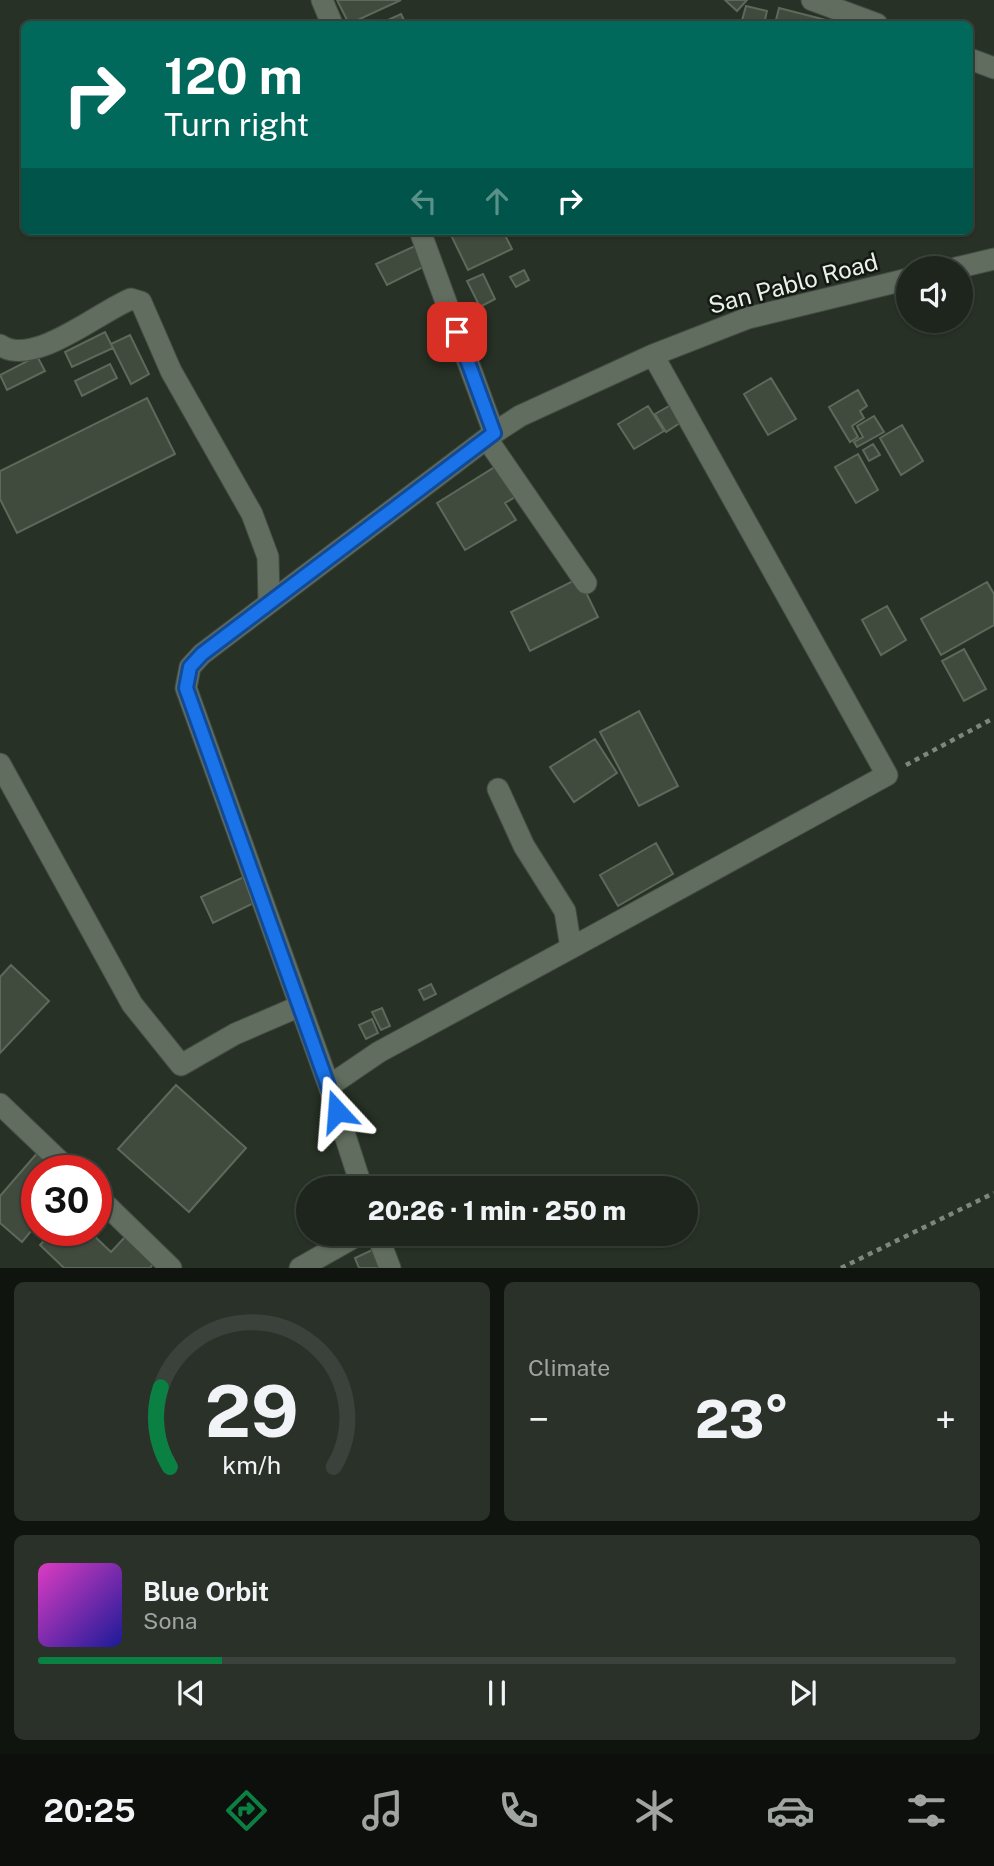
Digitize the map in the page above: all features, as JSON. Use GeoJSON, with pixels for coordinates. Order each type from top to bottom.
{"type":"FeatureCollection","features":[{"type":"Feature","properties":{"kind":"street"},"geometry":{"type":"LineString","coordinates":[[322,0],[331,21]]}},
{"type":"Feature","properties":{"kind":"street"},"geometry":{"type":"LineString","coordinates":[[812,0],[869,21]]}},
{"type":"Feature","properties":{"kind":"street"},"geometry":{"type":"LineString","coordinates":[[973,60],[994,68]]}},
{"type":"Feature","properties":{"kind":"street"},"geometry":{"type":"LineString","coordinates":[[421,235],[490,436],[586,583]]}},
{"type":"Feature","properties":{"kind":"street"},"geometry":{"type":"LineString","coordinates":[[973,264],[994,258]]}},
{"type":"Feature","properties":{"kind":"street","name":"San Pablo Road"},"geometry":{"type":"LineString","coordinates":[[358,1176],[329,1086],[186,688],[190,667],[202,654],[269,603],[520,416],[653,355],[748,318],[896,282]]}},
{"type":"Feature","properties":{"kind":"street"},"geometry":{"type":"LineString","coordinates":[[0,345],[11,352],[29,352],[47,345],[112,307],[131,299],[141,302],[171,371],[252,514],[268,557],[269,603]]}},
{"type":"Feature","properties":{"kind":"street"},"geometry":{"type":"LineString","coordinates":[[329,1086],[379,1052],[887,775],[653,355]]}},
{"type":"Feature","properties":{"kind":"street"},"geometry":{"type":"LineString","coordinates":[[0,764],[132,1004],[181,1065],[235,1034],[300,1006]]}},
{"type":"Feature","properties":{"kind":"street"},"geometry":{"type":"LineString","coordinates":[[498,789],[524,846],[565,911],[571,948]]}},
{"type":"Feature","properties":{"kind":"street"},"geometry":{"type":"LineString","coordinates":[[0,1104],[53,1155]]}},
{"type":"Feature","properties":{"kind":"street"},"geometry":{"type":"LineString","coordinates":[[112,1211],[171,1268]]}},
{"type":"Feature","properties":{"kind":"street"},"geometry":{"type":"LineString","coordinates":[[300,1268],[339,1246]]}},
{"type":"Feature","properties":{"kind":"street"},"geometry":{"type":"LineString","coordinates":[[382,1246],[390,1268]]}},
{"type":"Feature","properties":{"kind":"path"},"geometry":{"type":"LineString","coordinates":[[887,775],[994,718]]}},
{"type":"Feature","properties":{"kind":"path"},"geometry":{"type":"LineString","coordinates":[[841,1268],[994,1193]]}},
{"type":"Feature","properties":{"kind":"building"},"geometry":{"type":"Polygon","coordinates":[[[337,0],[401,0],[356,21],[348,21],[337,0]]]}},
{"type":"Feature","properties":{"kind":"building"},"geometry":{"type":"Polygon","coordinates":[[[725,0],[747,0],[737,11],[725,0]]]}},
{"type":"Feature","properties":{"kind":"building"},"geometry":{"type":"Polygon","coordinates":[[[746,6],[767,11],[765,21],[742,21],[746,6]]]}},
{"type":"Feature","properties":{"kind":"building"},"geometry":{"type":"Polygon","coordinates":[[[779,8],[830,21],[776,21],[779,8]]]}},
{"type":"Feature","properties":{"kind":"building"},"geometry":{"type":"Polygon","coordinates":[[[401,14],[404,21],[386,21],[401,14]]]}},
{"type":"Feature","properties":{"kind":"building"},"geometry":{"type":"Polygon","coordinates":[[[451,235],[505,235],[512,249],[468,270],[451,235]]]}},
{"type":"Feature","properties":{"kind":"building"},"geometry":{"type":"Polygon","coordinates":[[[417,245],[427,265],[387,285],[376,264],[417,245]]]}},
{"type":"Feature","properties":{"kind":"building"},"geometry":{"type":"Polygon","coordinates":[[[524,270],[529,280],[516,287],[510,277],[524,270]]]}},
{"type":"Feature","properties":{"kind":"building"},"geometry":{"type":"Polygon","coordinates":[[[483,274],[495,299],[480,307],[467,281],[483,274]]]}},
{"type":"Feature","properties":{"kind":"building"},"geometry":{"type":"Polygon","coordinates":[[[105,332],[113,348],[72,367],[65,352],[105,332]]]}},
{"type":"Feature","properties":{"kind":"building"},"geometry":{"type":"Polygon","coordinates":[[[130,335],[149,374],[131,384],[111,344],[130,335]]]}},
{"type":"Feature","properties":{"kind":"building"},"geometry":{"type":"Polygon","coordinates":[[[37,356],[45,371],[7,390],[0,375],[37,356]]]}},
{"type":"Feature","properties":{"kind":"building"},"geometry":{"type":"Polygon","coordinates":[[[110,364],[117,378],[82,396],[75,381],[110,364]]]}},
{"type":"Feature","properties":{"kind":"building"},"geometry":{"type":"Polygon","coordinates":[[[771,378],[796,419],[768,435],[744,394],[771,378]]]}},
{"type":"Feature","properties":{"kind":"building"},"geometry":{"type":"Polygon","coordinates":[[[858,390],[867,406],[860,411],[864,418],[852,426],[858,437],[850,442],[829,407],[858,390]]]}},
{"type":"Feature","properties":{"kind":"building"},"geometry":{"type":"Polygon","coordinates":[[[147,398],[175,454],[17,533],[0,499],[0,471],[147,398]]]}},
{"type":"Feature","properties":{"kind":"building"},"geometry":{"type":"Polygon","coordinates":[[[676,402],[686,419],[666,432],[655,414],[676,402]]]}},
{"type":"Feature","properties":{"kind":"building"},"geometry":{"type":"Polygon","coordinates":[[[648,406],[664,431],[634,449],[618,424],[648,406]]]}},
{"type":"Feature","properties":{"kind":"building"},"geometry":{"type":"Polygon","coordinates":[[[874,416],[884,432],[857,447],[854,442],[863,437],[857,426],[874,416]]]}},
{"type":"Feature","properties":{"kind":"building"},"geometry":{"type":"Polygon","coordinates":[[[902,425],[923,461],[901,475],[880,438],[902,425]]]}},
{"type":"Feature","properties":{"kind":"building"},"geometry":{"type":"Polygon","coordinates":[[[873,444],[880,455],[869,461],[863,450],[873,444]]]}},
{"type":"Feature","properties":{"kind":"building"},"geometry":{"type":"Polygon","coordinates":[[[858,454],[878,490],[856,503],[835,467],[858,454]]]}},
{"type":"Feature","properties":{"kind":"building"},"geometry":{"type":"Polygon","coordinates":[[[498,465],[517,496],[505,503],[516,520],[465,550],[437,503],[498,465]]]}},
{"type":"Feature","properties":{"kind":"building"},"geometry":{"type":"Polygon","coordinates":[[[579,578],[598,617],[530,651],[511,612],[579,578]]]}},
{"type":"Feature","properties":{"kind":"building"},"geometry":{"type":"Polygon","coordinates":[[[987,582],[994,594],[994,625],[941,655],[921,619],[987,582]]]}},
{"type":"Feature","properties":{"kind":"building"},"geometry":{"type":"Polygon","coordinates":[[[887,606],[906,640],[881,655],[862,620],[887,606]]]}},
{"type":"Feature","properties":{"kind":"building"},"geometry":{"type":"Polygon","coordinates":[[[964,649],[986,689],[964,701],[942,661],[964,649]]]}},
{"type":"Feature","properties":{"kind":"building"},"geometry":{"type":"Polygon","coordinates":[[[639,711],[678,786],[639,806],[600,732],[639,711]]]}},
{"type":"Feature","properties":{"kind":"building"},"geometry":{"type":"Polygon","coordinates":[[[595,739],[617,773],[574,802],[550,767],[595,739]]]}},
{"type":"Feature","properties":{"kind":"building"},"geometry":{"type":"Polygon","coordinates":[[[656,843],[673,874],[618,906],[600,875],[656,843]]]}},
{"type":"Feature","properties":{"kind":"building"},"geometry":{"type":"Polygon","coordinates":[[[248,875],[260,900],[213,923],[201,897],[248,875]]]}},
{"type":"Feature","properties":{"kind":"building"},"geometry":{"type":"Polygon","coordinates":[[[11,965],[49,1001],[0,1053],[0,977],[11,965]]]}},
{"type":"Feature","properties":{"kind":"building"},"geometry":{"type":"Polygon","coordinates":[[[431,984],[436,994],[424,1000],[419,990],[431,984]]]}},
{"type":"Feature","properties":{"kind":"building"},"geometry":{"type":"Polygon","coordinates":[[[382,1008],[390,1026],[381,1030],[372,1012],[382,1008]]]}},
{"type":"Feature","properties":{"kind":"building"},"geometry":{"type":"Polygon","coordinates":[[[372,1019],[378,1033],[366,1039],[359,1025],[372,1019]]]}},
{"type":"Feature","properties":{"kind":"building"},"geometry":{"type":"Polygon","coordinates":[[[176,1085],[246,1148],[189,1212],[118,1149],[176,1085]]]}},
{"type":"Feature","properties":{"kind":"building"},"geometry":{"type":"Polygon","coordinates":[[[21,1172],[21,1241],[0,1223],[0,1196],[21,1172]]]}},
{"type":"Feature","properties":{"kind":"building"},"geometry":{"type":"Polygon","coordinates":[[[125,1237],[153,1264],[150,1268],[64,1268],[41,1246],[105,1246],[111,1252],[125,1237]]]}},
{"type":"Feature","properties":{"kind":"building"},"geometry":{"type":"Polygon","coordinates":[[[372,1250],[377,1261],[394,1268],[359,1268],[355,1258],[372,1250]]]}},
{"type":"Feature","properties":{"kind":"route"},"geometry":{"type":"LineString","coordinates":[[337,1111],[186,688],[187,674],[202,654],[494,433],[457,332]]}}]}
